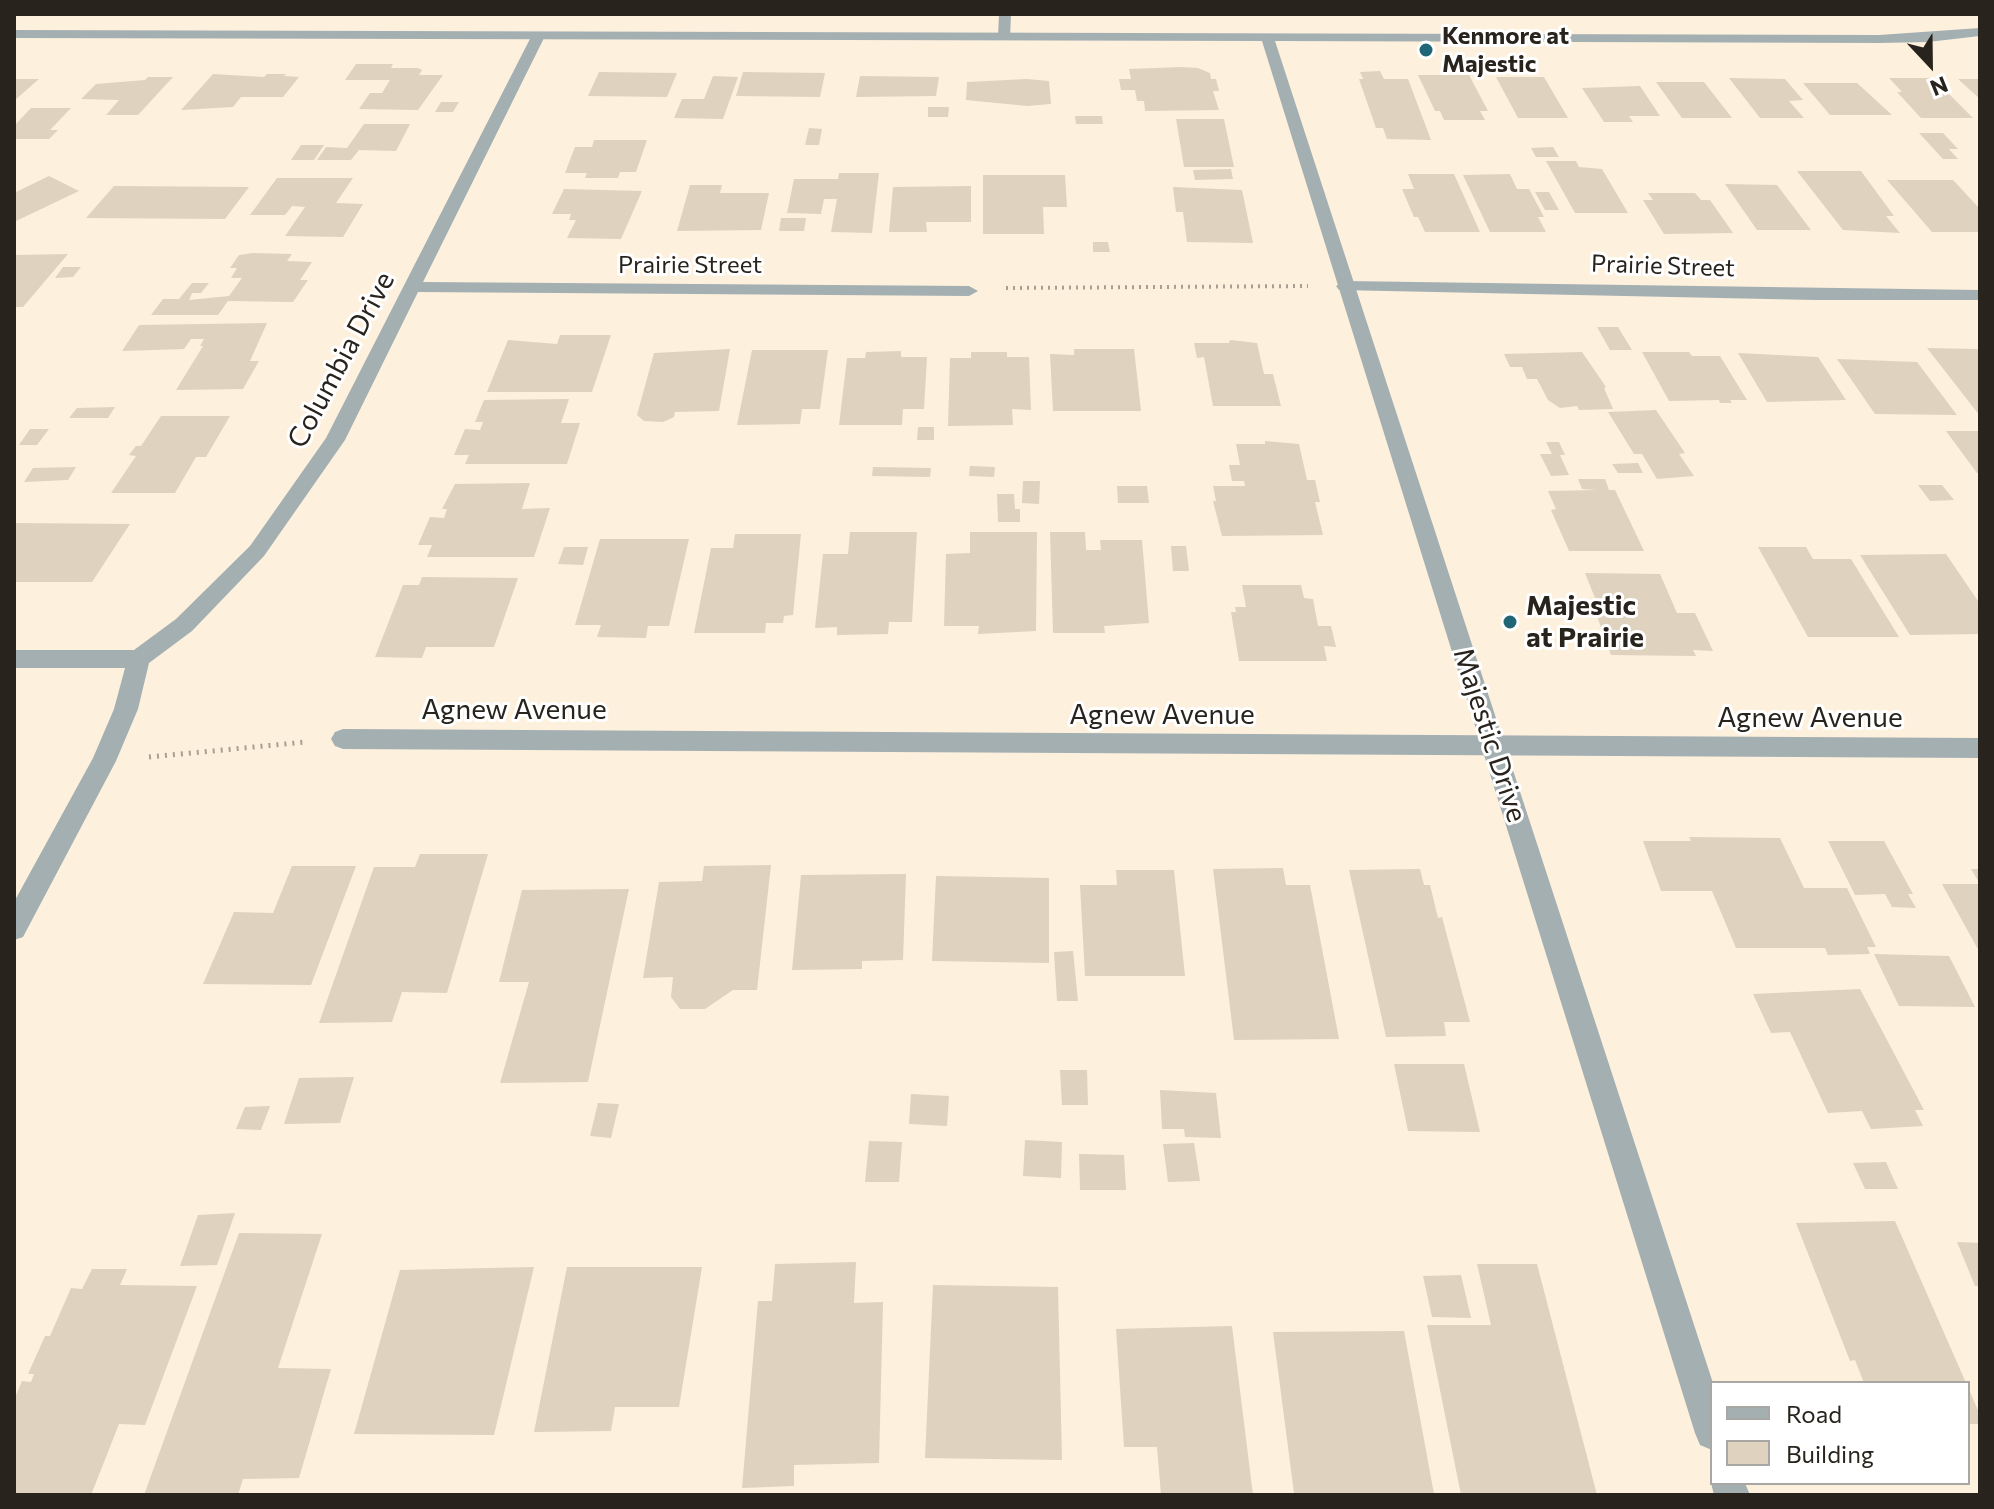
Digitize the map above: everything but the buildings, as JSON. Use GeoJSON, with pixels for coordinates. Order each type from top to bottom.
{"type":"FeatureCollection","features":[{"type":"Feature","properties":{"kind":"street"},"geometry":{"type":"LineString","coordinates":[[1005,14],[1005,37]]}},
{"type":"Feature","properties":{"kind":"street"},"geometry":{"type":"LineString","coordinates":[[14,34],[1879,39],[1978,34]]}},
{"type":"Feature","properties":{"kind":"street","name":"Columbia Drive"},"geometry":{"type":"LineString","coordinates":[[139,659],[184,625],[257,551],[335,440],[538,36]]}},
{"type":"Feature","properties":{"kind":"street","name":"Majestic Drive"},"geometry":{"type":"LineString","coordinates":[[1267,37],[1710,1427]]}},
{"type":"Feature","properties":{"kind":"street","name":"Prairie Street"},"geometry":{"type":"LineString","coordinates":[[1345,286],[1980,295]]}},
{"type":"Feature","properties":{"kind":"street","name":"Prairie Street"},"geometry":{"type":"LineString","coordinates":[[412,287],[969,291]]}},
{"type":"Feature","properties":{"kind":"street"},"geometry":{"type":"LineString","coordinates":[[14,659],[139,659],[126,709],[104,761],[14,928]]}},
{"type":"Feature","properties":{"kind":"street","name":"Agnew Avenue"},"geometry":{"type":"LineString","coordinates":[[343,739],[1494,748],[1980,748]]}},
{"type":"Feature","properties":{"kind":"path"},"geometry":{"type":"LineString","coordinates":[[969,291],[1027,286],[1345,286]]}},
{"type":"Feature","properties":{"kind":"path"},"geometry":{"type":"LineString","coordinates":[[104,761],[343,739]]}},
{"type":"Feature","properties":{"kind":"place","name":"Kenmore at Majestic"},"geometry":{"type":"Point","coordinates":[1426,50]}},
{"type":"Feature","properties":{"kind":"place","name":"Majestic at Prairie"},"geometry":{"type":"Point","coordinates":[1510,622]}}]}
